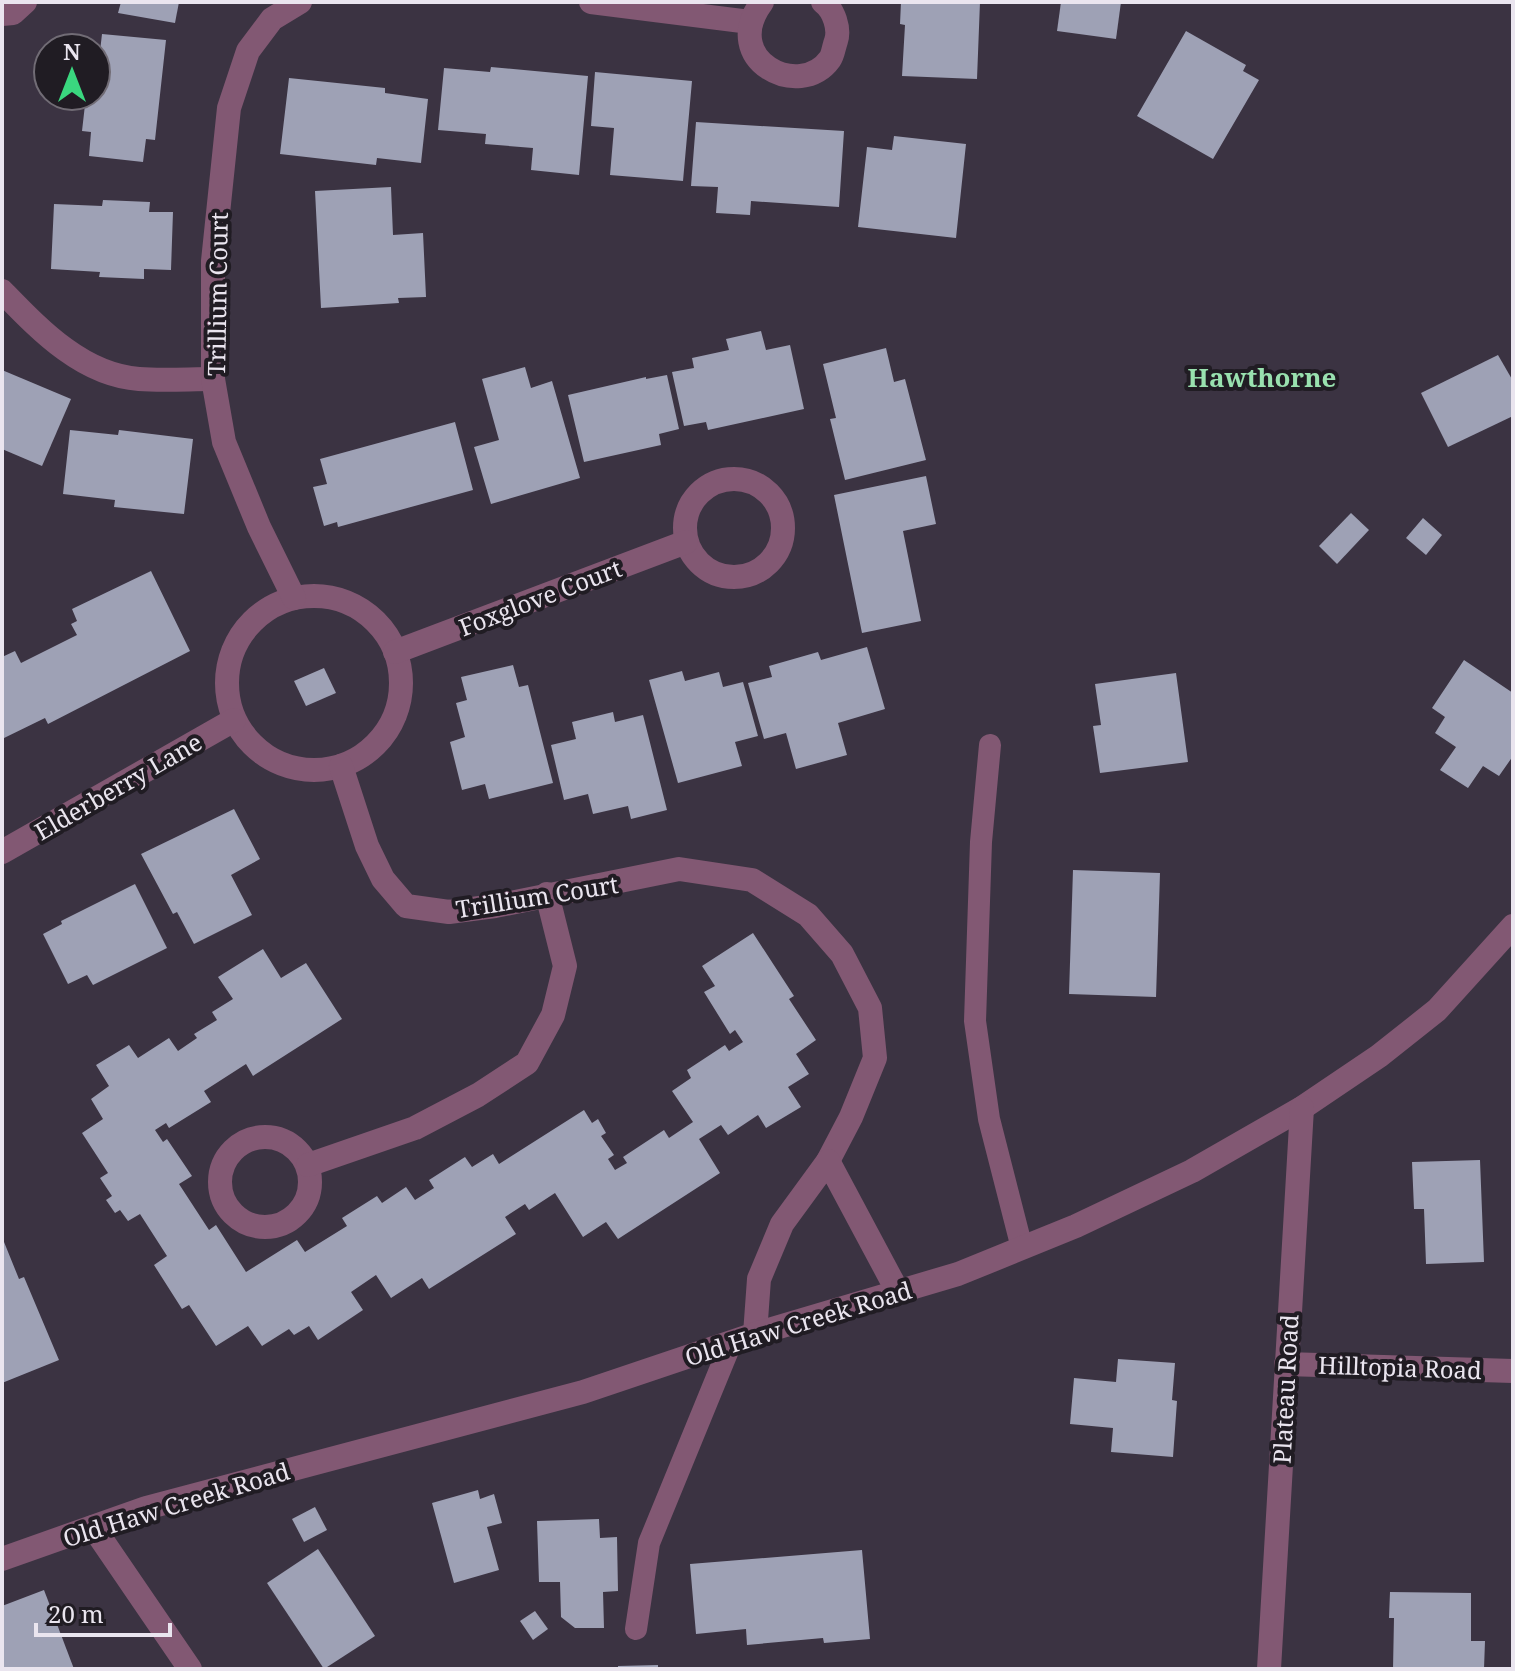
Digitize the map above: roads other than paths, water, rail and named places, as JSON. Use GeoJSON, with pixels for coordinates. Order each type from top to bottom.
{"type":"FeatureCollection","features":[{"type":"Feature","properties":{"kind":"street"},"geometry":{"type":"LineString","coordinates":[[2,14],[13,13],[25,2]]}},
{"type":"Feature","properties":{"kind":"street","name":"Trillium Court"},"geometry":{"type":"LineString","coordinates":[[294,598],[259,527],[224,442],[213,379],[213,261],[229,108],[248,51],[272,19],[300,2]]}},
{"type":"Feature","properties":{"kind":"street"},"geometry":{"type":"LineString","coordinates":[[591,2],[756,12],[749,38],[757,59],[778,75],[810,74],[830,59],[839,33],[830,7],[823,2]]}},
{"type":"Feature","properties":{"kind":"street"},"geometry":{"type":"LineString","coordinates":[[2,291],[39,329],[87,365],[136,379],[213,379]]}},
{"type":"Feature","properties":{"kind":"street"},"geometry":{"type":"LineString","coordinates":[[727,479],[755,483],[776,501],[784,528],[776,555],[755,573],[727,578],[701,566],[686,542],[686,514],[701,490],[727,479]]}},
{"type":"Feature","properties":{"kind":"street","name":"Foxglove Court"},"geometry":{"type":"LineString","coordinates":[[395,652],[686,542]]}},
{"type":"Feature","properties":{"kind":"street"},"geometry":{"type":"LineString","coordinates":[[325,597],[355,606],[379,625],[395,652],[401,679],[400,693],[398,707],[386,733],[366,754],[341,766],[309,771],[278,763],[252,745],[234,720],[227,695],[227,669],[235,645],[249,623],[270,608],[294,598],[325,597]]}},
{"type":"Feature","properties":{"kind":"street","name":"Elderberry Lane"},"geometry":{"type":"LineString","coordinates":[[2,852],[234,720]]}},
{"type":"Feature","properties":{"kind":"street","name":"Trillium Court"},"geometry":{"type":"LineString","coordinates":[[341,766],[367,846],[383,879],[406,906],[449,912],[495,906],[679,869],[752,880],[808,915],[842,954],[870,1008],[875,1058],[851,1117],[828,1161]]}},
{"type":"Feature","properties":{"kind":"street"},"geometry":{"type":"LineString","coordinates":[[308,1165],[415,1128],[478,1095],[527,1063],[553,1015],[565,966],[547,894]]}},
{"type":"Feature","properties":{"kind":"street","name":"Old Haw Creek Road"},"geometry":{"type":"LineString","coordinates":[[2,1559],[146,1508],[583,1392],[755,1334],[958,1274],[1022,1248],[1192,1171],[1302,1108],[1379,1056],[1437,1010],[1513,926]]}},
{"type":"Feature","properties":{"kind":"street","name":"Plateau Road"},"geometry":{"type":"LineString","coordinates":[[1269,1669],[1302,1108]]}},
{"type":"Feature","properties":{"kind":"street"},"geometry":{"type":"LineString","coordinates":[[755,1334],[759,1279],[776,1237],[828,1161],[898,1292]]}},
{"type":"Feature","properties":{"kind":"street","name":"Hilltopia Road"},"geometry":{"type":"LineString","coordinates":[[1286,1364],[1513,1371]]}},
{"type":"Feature","properties":{"kind":"street"},"geometry":{"type":"LineString","coordinates":[[93,1527],[190,1669]]}},
{"type":"Feature","properties":{"kind":"lane"},"geometry":{"type":"LineString","coordinates":[[990,745],[981,842],[975,1021],[989,1119],[1022,1248]]}},
{"type":"Feature","properties":{"kind":"lane"},"geometry":{"type":"LineString","coordinates":[[636,1629],[649,1543],[731,1343]]}},
{"type":"Feature","properties":{"kind":"district","name":"Hawthorne"},"geometry":{"type":"Point","coordinates":[1262,377]}}]}
